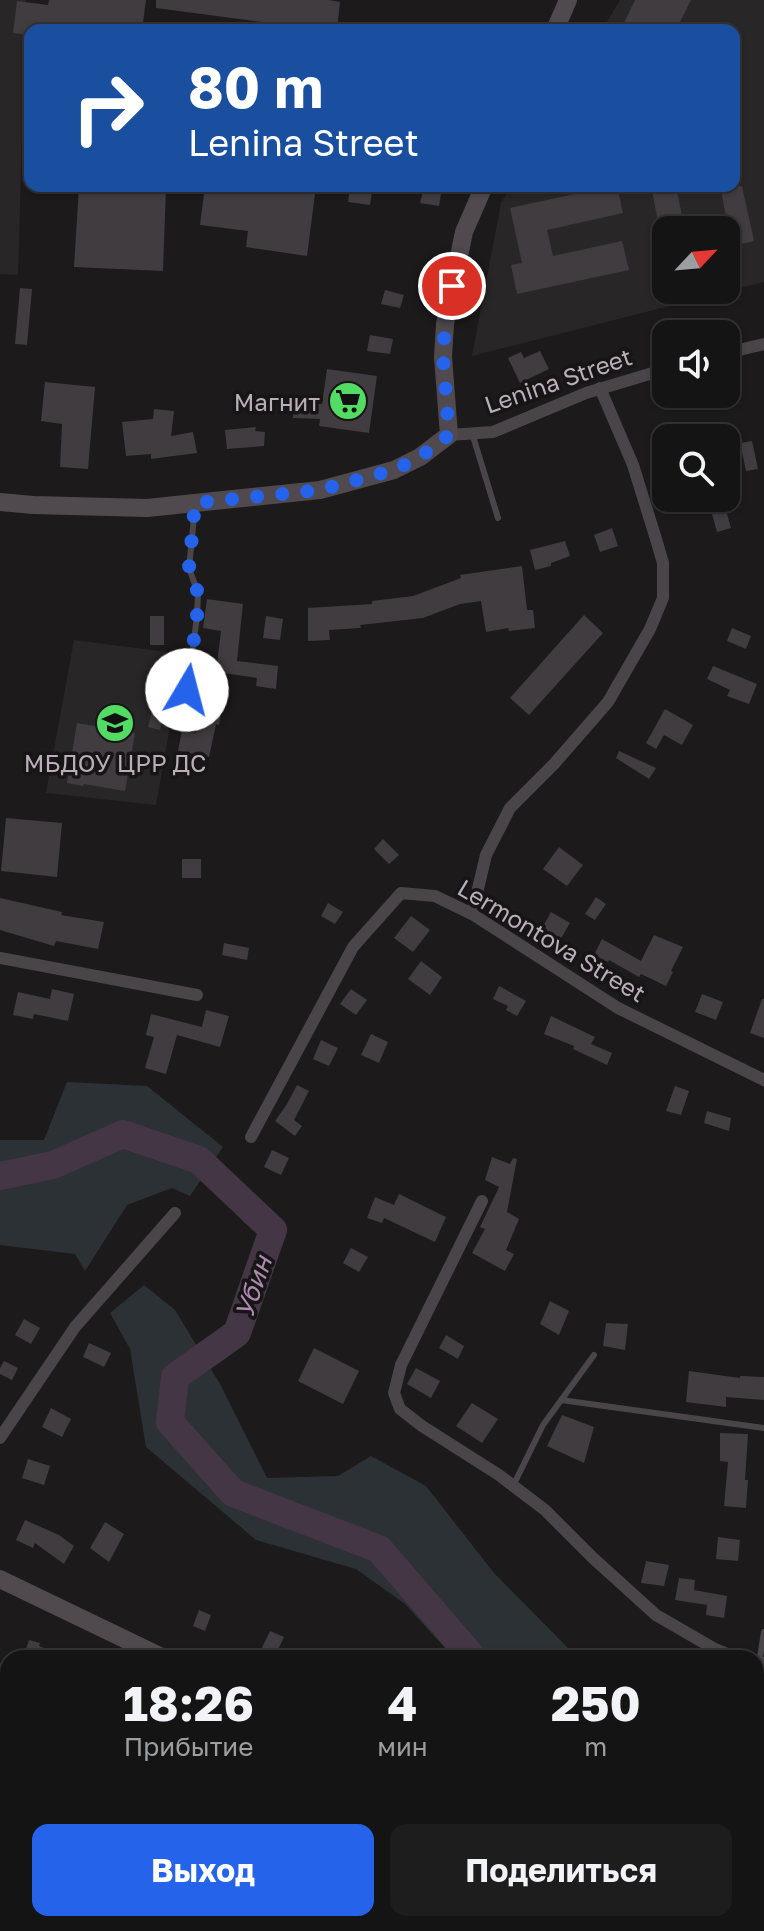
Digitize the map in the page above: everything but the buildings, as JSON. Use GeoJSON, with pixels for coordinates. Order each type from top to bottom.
{"type":"FeatureCollection","features":[{"type":"Feature","properties":{"kind":"street"},"geometry":{"type":"LineString","coordinates":[[558,24],[568,0]]}},
{"type":"Feature","properties":{"kind":"street"},"geometry":{"type":"LineString","coordinates":[[0,502],[147,508],[320,490],[394,470],[420,457],[449,435],[443,357],[445,324],[464,232],[481,192]]}},
{"type":"Feature","properties":{"kind":"street"},"geometry":{"type":"LineString","coordinates":[[740,350],[764,344]]}},
{"type":"Feature","properties":{"kind":"street","name":"Lenina Street"},"geometry":{"type":"LineString","coordinates":[[449,435],[493,432],[600,388],[652,373]]}},
{"type":"Feature","properties":{"kind":"street"},"geometry":{"type":"LineString","coordinates":[[472,914],[486,855],[510,808],[554,764],[608,702],[650,629],[663,598],[663,563],[656,539],[633,465],[600,388]]}},
{"type":"Feature","properties":{"kind":"street","name":"Lermontova Street"},"geometry":{"type":"LineString","coordinates":[[251,1137],[353,947],[401,893],[435,896],[472,914],[618,1008],[764,1080]]}},
{"type":"Feature","properties":{"kind":"street"},"geometry":{"type":"LineString","coordinates":[[0,958],[197,995]]}},
{"type":"Feature","properties":{"kind":"street"},"geometry":{"type":"LineString","coordinates":[[482,1201],[401,1365],[394,1393],[400,1409],[545,1510],[656,1615],[718,1650]]}},
{"type":"Feature","properties":{"kind":"street"},"geometry":{"type":"LineString","coordinates":[[0,1438],[75,1327],[175,1213]]}},
{"type":"Feature","properties":{"kind":"street"},"geometry":{"type":"LineString","coordinates":[[0,1579],[147,1650]]}},
{"type":"Feature","properties":{"kind":"lane"},"geometry":{"type":"LineString","coordinates":[[472,433],[498,518]]}},
{"type":"Feature","properties":{"kind":"lane"},"geometry":{"type":"LineString","coordinates":[[187,690],[197,617],[198,593],[189,568],[195,503]]}},
{"type":"Feature","properties":{"kind":"lane"},"geometry":{"type":"LineString","coordinates":[[513,1486],[543,1425],[594,1355]]}},
{"type":"Feature","properties":{"kind":"lane"},"geometry":{"type":"LineString","coordinates":[[561,1400],[764,1428]]}},
{"type":"Feature","properties":{"kind":"shaded area"},"geometry":{"type":"Polygon","coordinates":[[[0,0],[26,0],[18,275],[0,274],[0,0]]]}},
{"type":"Feature","properties":{"kind":"shaded area"},"geometry":{"type":"Polygon","coordinates":[[[620,0],[764,0],[764,282],[740,288],[740,216],[652,216],[652,304],[677,304],[472,356],[501,203],[507,192],[740,192],[740,24],[606,24],[620,0]]]}},
{"type":"Feature","properties":{"kind":"shaded area","name":"МБДОУ ЦРР ДС"},"geometry":{"type":"Polygon","coordinates":[[[74,640],[183,654],[156,805],[46,793],[74,640]]]}},
{"type":"Feature","properties":{"kind":"shaded area"},"geometry":{"type":"Polygon","coordinates":[[[67,1082],[147,1086],[223,1147],[190,1196],[172,1188],[127,1205],[85,1271],[75,1254],[0,1245],[0,1140],[44,1140],[67,1082]]]}},
{"type":"Feature","properties":{"kind":"shaded area"},"geometry":{"type":"Polygon","coordinates":[[[144,1285],[175,1310],[220,1384],[267,1478],[338,1476],[371,1456],[426,1486],[494,1573],[570,1650],[447,1650],[405,1604],[356,1569],[256,1540],[146,1447],[130,1349],[110,1313],[144,1285]]]}},
{"type":"Feature","properties":{"kind":"waterway","name":"Убин"},"geometry":{"type":"LineString","coordinates":[[0,1176],[53,1165],[123,1134],[199,1160],[273,1230],[237,1333],[175,1377],[170,1422],[233,1493],[379,1549],[466,1650]]}},
{"type":"Feature","properties":{"kind":"place","name":"Магнит"},"geometry":{"type":"Point","coordinates":[348,401]}},
{"type":"Feature","properties":{"kind":"place","name":"МБДОУ ЦРР ДС"},"geometry":{"type":"Point","coordinates":[115,723]}},
{"type":"Feature","properties":{"kind":"route"},"geometry":{"type":"LineString","coordinates":[[187,690],[197,617],[198,593],[189,568],[195,503],[320,490],[394,470],[420,457],[449,435],[443,357],[452,286]]}}]}
